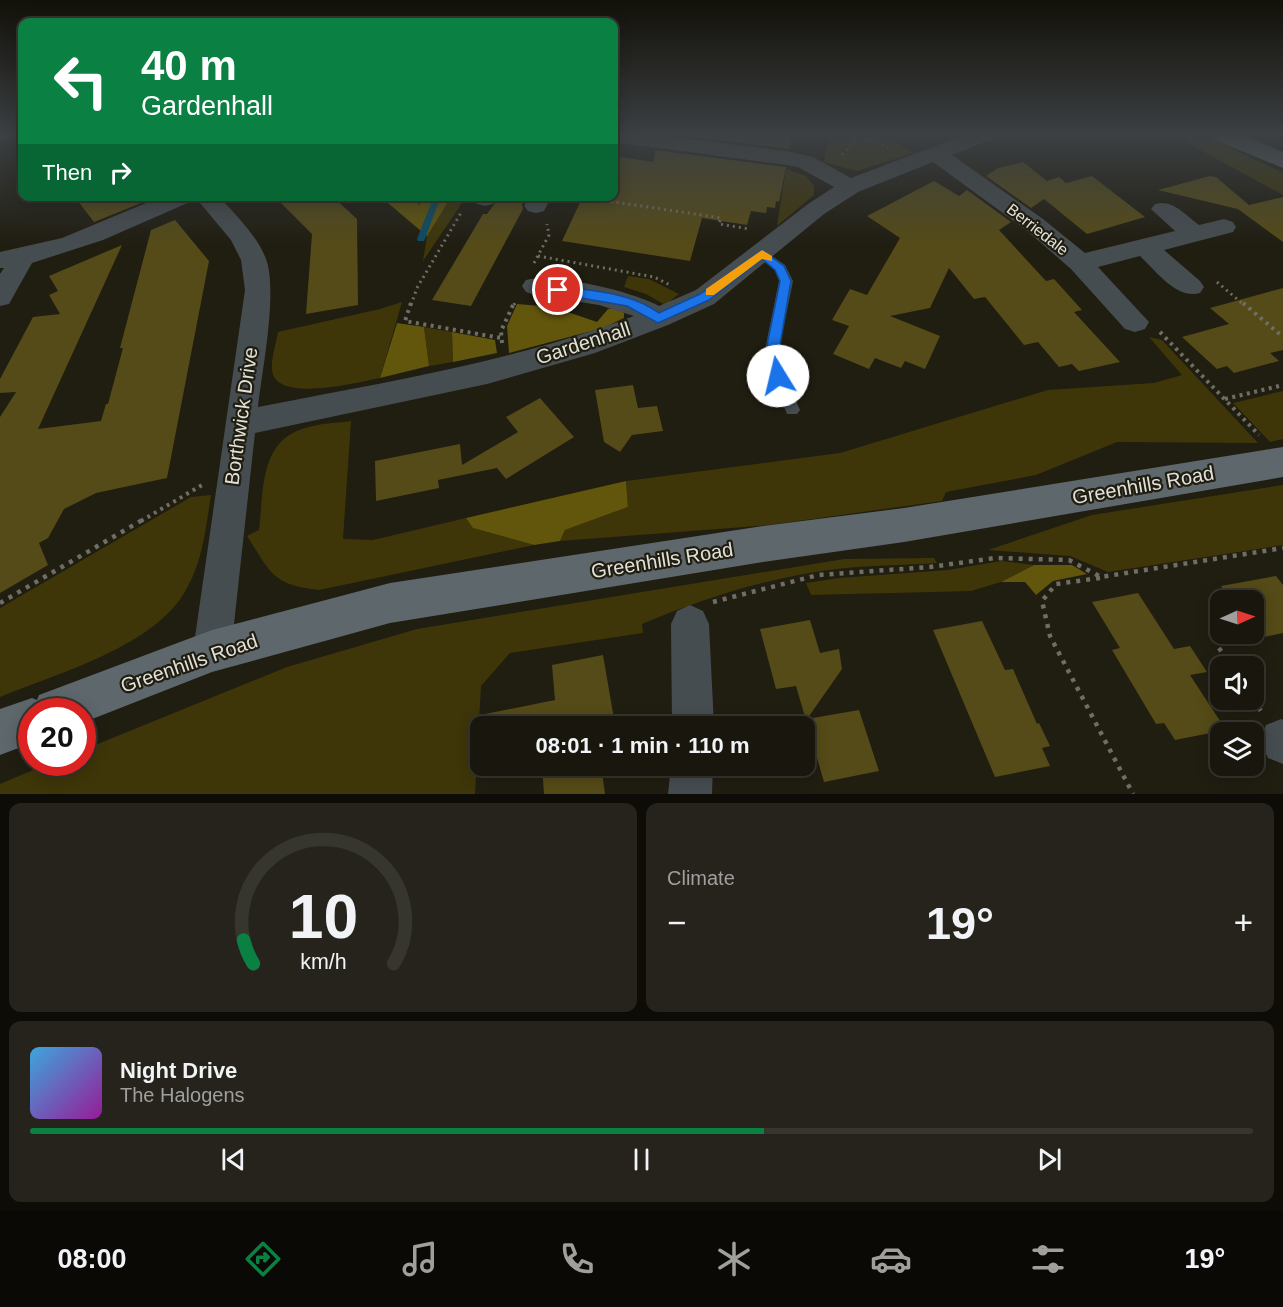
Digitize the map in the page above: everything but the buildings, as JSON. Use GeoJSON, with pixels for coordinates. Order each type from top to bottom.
{"type":"FeatureCollection","features":[{"type":"Feature","properties":{"kind":"street"},"geometry":{"type":"LineString","coordinates":[[821,171],[850,187]]}},
{"type":"Feature","properties":{"kind":"street","name":"Gardenhall"},"geometry":{"type":"LineString","coordinates":[[241,423],[487,373],[585,346],[658,318],[705,297],[816,209],[850,187],[892,171]]}},
{"type":"Feature","properties":{"kind":"street","name":"Berriedale"},"geometry":{"type":"LineString","coordinates":[[947,171],[1034,224],[1080,263],[1135,322]]}},
{"type":"Feature","properties":{"kind":"street"},"geometry":{"type":"LineString","coordinates":[[0,297],[11,259],[93,234],[172,201]]}},
{"type":"Feature","properties":{"kind":"street","name":"Borthwick Drive"},"geometry":{"type":"LineString","coordinates":[[210,201],[242,237],[254,260],[258,290],[212,651]]}},
{"type":"Feature","properties":{"kind":"street"},"geometry":{"type":"LineString","coordinates":[[1163,209],[1194,234]]}},
{"type":"Feature","properties":{"kind":"street","name":"Berriedale"},"geometry":{"type":"LineString","coordinates":[[1080,263],[1224,226]]}},
{"type":"Feature","properties":{"kind":"street"},"geometry":{"type":"LineString","coordinates":[[1145,247],[1202,282]]}},
{"type":"Feature","properties":{"kind":"street"},"geometry":{"type":"LineString","coordinates":[[535,286],[629,302],[646,309],[658,318]]}},
{"type":"Feature","properties":{"kind":"street","name":"Greenhills Road"},"geometry":{"type":"LineString","coordinates":[[89,698],[212,651],[390,603],[763,544],[904,525],[1283,462]]}},
{"type":"Feature","properties":{"kind":"street"},"geometry":{"type":"LineString","coordinates":[[690,624],[693,716]]}},
{"type":"Feature","properties":{"kind":"street"},"geometry":{"type":"LineString","coordinates":[[0,732],[18,725]]}},
{"type":"Feature","properties":{"kind":"street"},"geometry":{"type":"LineString","coordinates":[[690,794],[691,776]]}},
{"type":"Feature","properties":{"kind":"lane"},"geometry":{"type":"LineString","coordinates":[[762,253],[780,268],[786,281],[773,345],[778,376],[792,410]]}},
{"type":"Feature","properties":{"kind":"path"},"geometry":{"type":"LineString","coordinates":[[468,201],[417,288],[405,321],[501,338]]}},
{"type":"Feature","properties":{"kind":"path"},"geometry":{"type":"LineString","coordinates":[[608,201],[721,218],[719,224],[785,234]]}},
{"type":"Feature","properties":{"kind":"path"},"geometry":{"type":"LineString","coordinates":[[1202,282],[1283,337]]}},
{"type":"Feature","properties":{"kind":"path"},"geometry":{"type":"LineString","coordinates":[[1135,322],[1161,332],[1283,462]]}},
{"type":"Feature","properties":{"kind":"path"},"geometry":{"type":"LineString","coordinates":[[1224,399],[1283,385]]}},
{"type":"Feature","properties":{"kind":"path"},"geometry":{"type":"LineString","coordinates":[[0,603],[234,467]]}},
{"type":"Feature","properties":{"kind":"path"},"geometry":{"type":"LineString","coordinates":[[1133,794],[1050,636],[1042,601],[1056,584],[1283,548]]}},
{"type":"Feature","properties":{"kind":"path"},"geometry":{"type":"LineString","coordinates":[[690,624],[690,610],[742,593],[818,575],[930,567],[994,558],[1069,560],[1101,578]]}},
{"type":"Feature","properties":{"kind":"path"},"geometry":{"type":"LineString","coordinates":[[1219,648],[1224,656]]}},
{"type":"Feature","properties":{"kind":"shaded area"},"geometry":{"type":"Polygon","coordinates":[[[786,171],[806,176],[814,186],[814,195],[777,226],[786,171]]]}},
{"type":"Feature","properties":{"kind":"shaded area"},"geometry":{"type":"Polygon","coordinates":[[[1239,171],[1283,173],[1283,195],[1239,171]]]}},
{"type":"Feature","properties":{"kind":"shaded area"},"geometry":{"type":"Polygon","coordinates":[[[386,201],[463,201],[423,261],[427,236],[386,201]]]}},
{"type":"Feature","properties":{"kind":"shaded area"},"geometry":{"type":"Polygon","coordinates":[[[386,201],[414,201],[420,205],[422,201],[449,201],[427,236],[386,201]]]}},
{"type":"Feature","properties":{"kind":"shaded area"},"geometry":{"type":"Polygon","coordinates":[[[628,276],[649,279],[679,294],[665,305],[646,294],[624,287],[628,276]]]}},
{"type":"Feature","properties":{"kind":"shaded area"},"geometry":{"type":"Polygon","coordinates":[[[402,302],[380,378],[337,386],[302,389],[287,386],[277,380],[272,365],[278,332],[402,302]]]}},
{"type":"Feature","properties":{"kind":"shaded area"},"geometry":{"type":"Polygon","coordinates":[[[517,304],[553,307],[597,322],[608,309],[617,308],[624,313],[624,318],[603,328],[509,353],[507,326],[517,304]]]}},
{"type":"Feature","properties":{"kind":"shaded area"},"geometry":{"type":"Polygon","coordinates":[[[397,323],[424,327],[429,366],[380,378],[397,323]]]}},
{"type":"Feature","properties":{"kind":"shaded area"},"geometry":{"type":"Polygon","coordinates":[[[424,327],[452,332],[453,362],[429,366],[424,327]]]}},
{"type":"Feature","properties":{"kind":"shaded area"},"geometry":{"type":"Polygon","coordinates":[[[452,332],[495,340],[497,353],[453,362],[452,332]]]}},
{"type":"Feature","properties":{"kind":"shaded area"},"geometry":{"type":"Polygon","coordinates":[[[1149,337],[1162,340],[1258,443],[1117,442],[1036,475],[946,492],[942,501],[769,525],[560,541],[565,530],[628,507],[626,481],[840,453],[1048,390],[1154,383],[1182,375],[1149,337]]]}},
{"type":"Feature","properties":{"kind":"shaded area"},"geometry":{"type":"Polygon","coordinates":[[[1283,391],[1283,439],[1270,442],[1233,403],[1283,391]]]}},
{"type":"Feature","properties":{"kind":"shaded area"},"geometry":{"type":"Polygon","coordinates":[[[351,421],[343,539],[373,540],[466,518],[474,528],[534,545],[319,590],[291,585],[274,575],[247,536],[259,530],[264,482],[273,454],[281,442],[293,433],[314,426],[351,421]]]}},
{"type":"Feature","properties":{"kind":"shaded area"},"geometry":{"type":"Polygon","coordinates":[[[626,481],[628,507],[565,530],[560,541],[534,545],[473,528],[466,518],[626,481]]]}},
{"type":"Feature","properties":{"kind":"shaded area"},"geometry":{"type":"Polygon","coordinates":[[[1283,485],[1283,545],[1108,572],[1070,556],[988,550],[1092,515],[1283,485]]]}},
{"type":"Feature","properties":{"kind":"shaded area"},"geometry":{"type":"Polygon","coordinates":[[[211,495],[197,566],[187,588],[173,608],[130,642],[77,667],[0,697],[0,608],[191,497],[211,495]]]}},
{"type":"Feature","properties":{"kind":"shaded area"},"geometry":{"type":"Polygon","coordinates":[[[934,558],[937,563],[846,568],[794,576],[742,588],[691,605],[642,624],[643,633],[510,653],[481,686],[479,716],[470,716],[470,776],[476,776],[475,794],[0,794],[0,784],[19,776],[96,776],[96,745],[287,667],[417,629],[844,559],[934,558]]]}},
{"type":"Feature","properties":{"kind":"shaded area"},"geometry":{"type":"Polygon","coordinates":[[[1001,561],[1034,565],[1001,582],[971,591],[811,595],[806,583],[839,578],[948,570],[1001,561]]]}},
{"type":"Feature","properties":{"kind":"shaded area"},"geometry":{"type":"Polygon","coordinates":[[[1034,565],[1072,565],[1087,574],[1053,581],[1036,595],[1025,582],[1001,582],[1034,565]]]}},
{"type":"Feature","properties":{"kind":"waterway"},"geometry":{"type":"LineString","coordinates":[[421,239],[436,201]]}},
{"type":"Feature","properties":{"kind":"slow traffic"},"geometry":{"type":"LineString","coordinates":[[710,292],[762,253],[768,258]]}},
{"type":"Feature","properties":{"kind":"route"},"geometry":{"type":"LineString","coordinates":[[558,290],[629,302],[646,309],[658,318],[705,297],[762,253],[780,268],[786,281],[773,345],[778,376]]}}]}
